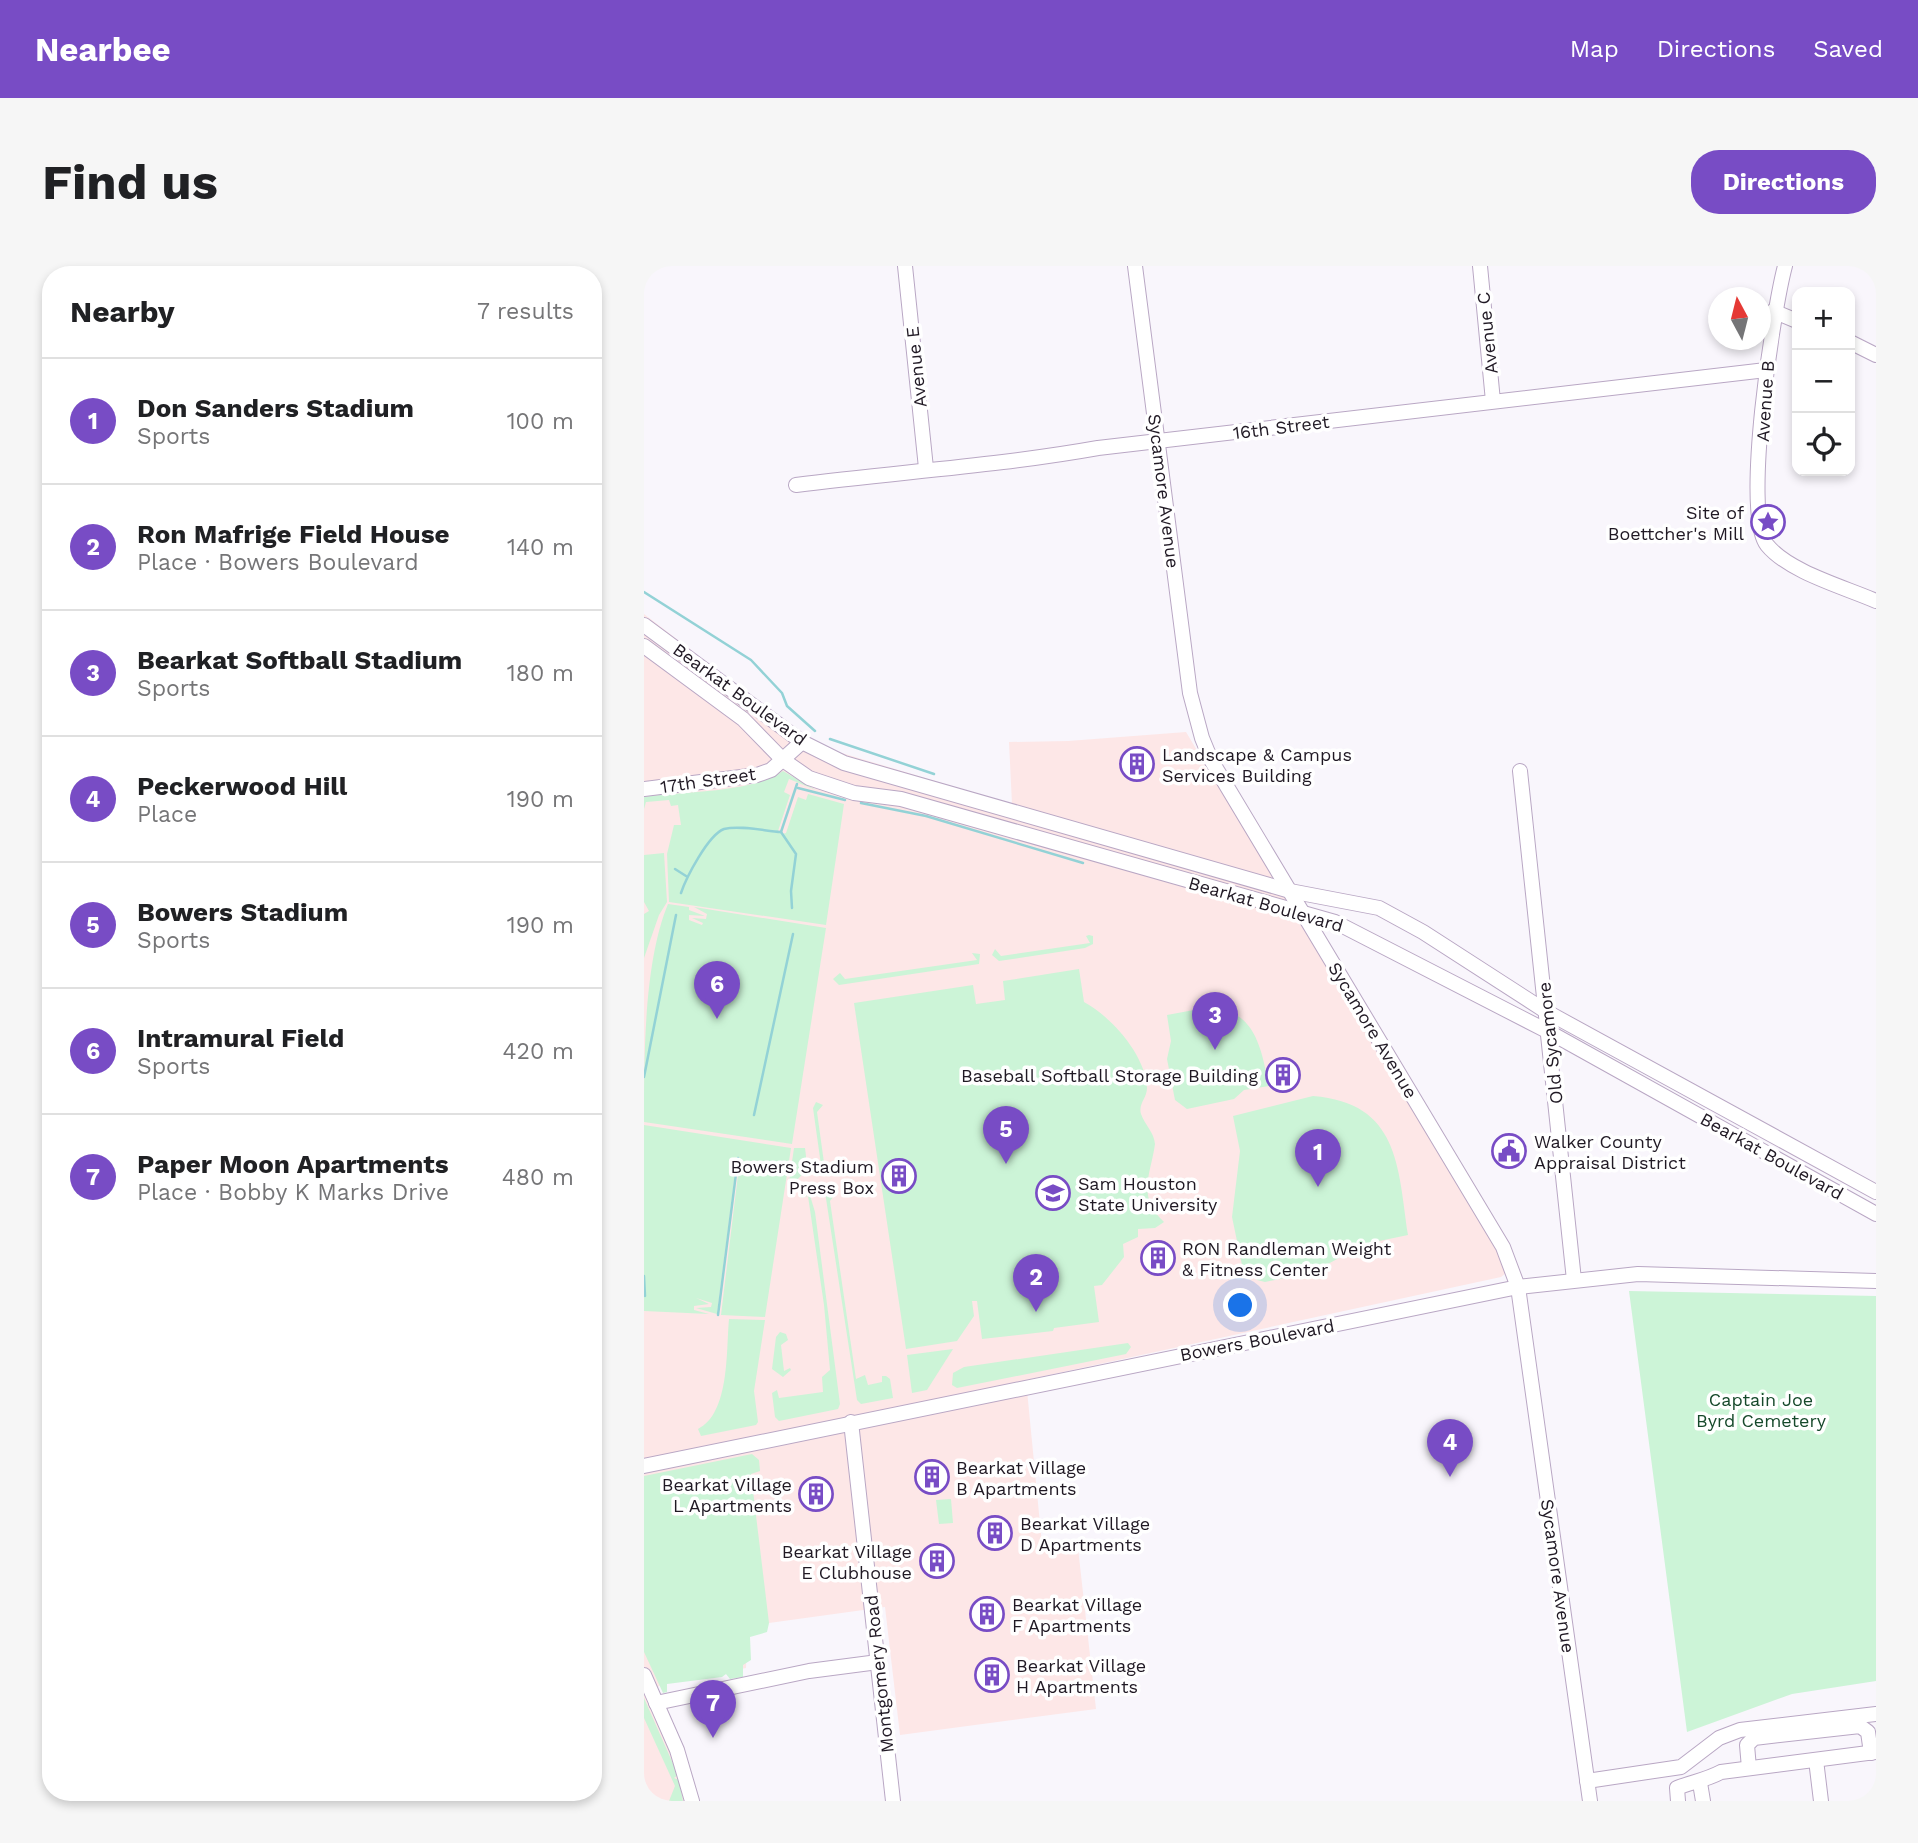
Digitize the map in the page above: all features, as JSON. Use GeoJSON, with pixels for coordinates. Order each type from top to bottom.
{"type":"FeatureCollection","features":[{"type":"Feature","properties":{"kind":"street","name":"Avenue E"},"geometry":{"type":"LineString","coordinates":[[905,266],[926,468]]}},
{"type":"Feature","properties":{"kind":"street","name":"Sycamore Avenue"},"geometry":{"type":"LineString","coordinates":[[1135,266],[1195,717],[1211,760],[1503,1247],[1518,1287],[1590,1801]]}},
{"type":"Feature","properties":{"kind":"street","name":"Avenue C"},"geometry":{"type":"LineString","coordinates":[[1480,266],[1493,401]]}},
{"type":"Feature","properties":{"kind":"street","name":"Avenue B"},"geometry":{"type":"LineString","coordinates":[[1785,266],[1773,311],[1766,370],[1757,506],[1762,538],[1789,564],[1876,601]]}},
{"type":"Feature","properties":{"kind":"street"},"geometry":{"type":"LineString","coordinates":[[1773,311],[1792,319]]}},
{"type":"Feature","properties":{"kind":"street"},"geometry":{"type":"LineString","coordinates":[[1855,344],[1876,355]]}},
{"type":"Feature","properties":{"kind":"street","name":"16th Street"},"geometry":{"type":"LineString","coordinates":[[796,485],[926,468],[1008,463],[1493,401],[1766,370]]}},
{"type":"Feature","properties":{"kind":"street","name":"Bearkat Boulevard"},"geometry":{"type":"LineString","coordinates":[[644,625],[803,742],[822,753],[867,771],[1290,891],[1352,901],[1402,919],[1547,1012],[1876,1192]]}},
{"type":"Feature","properties":{"kind":"street","name":"Bearkat Boulevard"},"geometry":{"type":"LineString","coordinates":[[644,646],[743,719],[783,760],[826,786],[901,799],[1303,913],[1362,934],[1549,1032],[1876,1214]]}},
{"type":"Feature","properties":{"kind":"street","name":"17th Street"},"geometry":{"type":"LineString","coordinates":[[644,789],[757,775],[771,770],[803,742]]}},
{"type":"Feature","properties":{"kind":"street","name":"Old Sycamore"},"geometry":{"type":"LineString","coordinates":[[1520,771],[1574,1280]]}},
{"type":"Feature","properties":{"kind":"street","name":"Bowers Boulevard"},"geometry":{"type":"LineString","coordinates":[[644,1466],[1518,1287],[1666,1274],[1876,1280]]}},
{"type":"Feature","properties":{"kind":"street","name":"Montgomery Road"},"geometry":{"type":"LineString","coordinates":[[851,1422],[893,1801]]}},
{"type":"Feature","properties":{"kind":"street"},"geometry":{"type":"LineString","coordinates":[[656,1703],[809,1671],[878,1662]]}},
{"type":"Feature","properties":{"kind":"street"},"geometry":{"type":"LineString","coordinates":[[644,1675],[677,1750],[692,1801]]}},
{"type":"Feature","properties":{"kind":"street"},"geometry":{"type":"LineString","coordinates":[[1587,1781],[1681,1767],[1719,1738],[1740,1730],[1876,1714]]}},
{"type":"Feature","properties":{"kind":"street"},"geometry":{"type":"LineString","coordinates":[[1678,1801],[1677,1788],[1700,1783],[1721,1772],[1873,1752],[1868,1732],[1860,1726],[1767,1737],[1749,1740],[1749,1768]]}},
{"type":"Feature","properties":{"kind":"street"},"geometry":{"type":"LineString","coordinates":[[1816,1760],[1821,1801]]}},
{"type":"Feature","properties":{"kind":"street"},"geometry":{"type":"LineString","coordinates":[[1700,1783],[1703,1801]]}},
{"type":"Feature","properties":{"kind":"shaded area","name":"Sam Houston State University"},"geometry":{"type":"Polygon","coordinates":[[[644,614],[794,729],[835,751],[1012,804],[1009,742],[1068,741],[1186,732],[1506,1266],[1506,1273],[1501,1277],[1026,1380],[1042,1544],[1077,1539],[1096,1709],[900,1735],[885,1607],[769,1623],[747,1634],[746,1668],[662,1684],[647,1695],[674,1759],[684,1801],[644,1801],[644,614]]]}},
{"type":"Feature","properties":{"kind":"green space"},"geometry":{"type":"Polygon","coordinates":[[[783,771],[816,790],[789,779],[784,792],[790,795],[778,831],[782,834],[786,833],[798,797],[806,800],[808,794],[844,804],[826,925],[669,902],[667,854],[674,825],[681,825],[678,805],[671,806],[669,800],[646,802],[644,809],[644,797],[734,788],[752,784],[783,771]]]}},
{"type":"Feature","properties":{"kind":"green space"},"geometry":{"type":"Polygon","coordinates":[[[664,853],[667,902],[659,915],[644,958],[644,914],[649,911],[644,902],[644,855],[664,853]]]}},
{"type":"Feature","properties":{"kind":"green space"},"geometry":{"type":"Polygon","coordinates":[[[668,904],[689,907],[689,910],[705,916],[689,915],[689,920],[702,925],[703,923],[692,918],[706,919],[707,914],[694,907],[826,928],[792,1144],[644,1122],[645,1039],[650,981],[660,927],[668,904]]]}},
{"type":"Feature","properties":{"kind":"green space"},"geometry":{"type":"Polygon","coordinates":[[[1086,936],[1093,936],[1093,944],[1085,948],[999,961],[992,955],[995,949],[1001,956],[1090,943],[1086,936]]]}},
{"type":"Feature","properties":{"kind":"green space"},"geometry":{"type":"Polygon","coordinates":[[[972,953],[980,954],[979,964],[839,985],[833,979],[840,973],[845,979],[977,960],[972,953]]]}},
{"type":"Feature","properties":{"kind":"green space"},"geometry":{"type":"Polygon","coordinates":[[[1079,969],[1084,1002],[1116,1027],[1141,1063],[1147,1092],[1140,1110],[1155,1144],[1148,1194],[1155,1212],[1164,1222],[1155,1228],[1138,1229],[1138,1237],[1123,1244],[1124,1257],[1102,1285],[1094,1286],[1099,1322],[1054,1328],[1053,1331],[982,1339],[977,1301],[972,1301],[974,1316],[957,1341],[906,1349],[854,1003],[973,985],[976,1004],[1005,1000],[1003,981],[1079,969]]]}},
{"type":"Feature","properties":{"kind":"green space"},"geometry":{"type":"Polygon","coordinates":[[[1210,1007],[1225,1010],[1247,1024],[1259,1045],[1269,1086],[1244,1090],[1234,1099],[1187,1109],[1175,1100],[1167,1059],[1171,1041],[1167,1015],[1210,1007]]]}},
{"type":"Feature","properties":{"kind":"green space"},"geometry":{"type":"Polygon","coordinates":[[[1313,1096],[1341,1101],[1363,1111],[1378,1125],[1389,1142],[1396,1163],[1408,1235],[1365,1244],[1313,1272],[1265,1282],[1257,1280],[1242,1265],[1232,1217],[1240,1151],[1233,1116],[1313,1096]]]}},
{"type":"Feature","properties":{"kind":"green space"},"geometry":{"type":"Polygon","coordinates":[[[816,1102],[823,1105],[817,1112],[825,1170],[832,1168],[828,1176],[822,1172],[813,1108],[816,1102]]]}},
{"type":"Feature","properties":{"kind":"green space"},"geometry":{"type":"Polygon","coordinates":[[[644,1125],[791,1148],[765,1317],[721,1315],[740,1158],[737,1157],[717,1314],[696,1308],[711,1307],[712,1303],[696,1298],[709,1304],[694,1306],[694,1310],[709,1314],[644,1311],[644,1125]]]}},
{"type":"Feature","properties":{"kind":"green space"},"geometry":{"type":"Polygon","coordinates":[[[794,1148],[805,1148],[806,1163],[804,1172],[788,1189],[794,1148]]]}},
{"type":"Feature","properties":{"kind":"green space"},"geometry":{"type":"Polygon","coordinates":[[[830,1188],[836,1193],[830,1201],[856,1379],[865,1375],[868,1385],[882,1382],[882,1376],[886,1376],[890,1379],[893,1398],[861,1404],[857,1400],[825,1192],[830,1188]]]}},
{"type":"Feature","properties":{"kind":"green space"},"geometry":{"type":"Polygon","coordinates":[[[809,1192],[815,1212],[840,1404],[838,1409],[779,1421],[775,1417],[772,1393],[777,1390],[779,1398],[823,1392],[822,1377],[830,1370],[824,1305],[808,1196],[801,1198],[804,1193],[809,1192]]]}},
{"type":"Feature","properties":{"kind":"green space","name":"Captain Joe Byrd Cemetery"},"geometry":{"type":"Polygon","coordinates":[[[1629,1291],[1876,1296],[1876,1681],[1792,1694],[1687,1732],[1629,1291]]]}},
{"type":"Feature","properties":{"kind":"green space"},"geometry":{"type":"Polygon","coordinates":[[[729,1319],[765,1320],[754,1391],[758,1422],[756,1425],[701,1436],[698,1429],[716,1410],[721,1396],[729,1319]]]}},
{"type":"Feature","properties":{"kind":"green space"},"geometry":{"type":"Polygon","coordinates":[[[780,1332],[786,1334],[788,1340],[781,1345],[784,1371],[790,1368],[791,1370],[783,1377],[772,1369],[776,1337],[780,1332]]]}},
{"type":"Feature","properties":{"kind":"green space"},"geometry":{"type":"Polygon","coordinates":[[[1128,1343],[1131,1347],[1126,1354],[957,1388],[952,1385],[953,1373],[964,1367],[1128,1343]]]}},
{"type":"Feature","properties":{"kind":"green space"},"geometry":{"type":"Polygon","coordinates":[[[953,1349],[927,1390],[912,1393],[907,1355],[953,1349]]]}},
{"type":"Feature","properties":{"kind":"green space"},"geometry":{"type":"Polygon","coordinates":[[[752,1454],[759,1460],[760,1471],[751,1474],[769,1623],[767,1632],[750,1637],[751,1660],[743,1665],[743,1677],[730,1679],[726,1674],[722,1677],[667,1684],[667,1692],[663,1693],[644,1652],[644,1476],[752,1454]]]}},
{"type":"Feature","properties":{"kind":"green space"},"geometry":{"type":"Polygon","coordinates":[[[951,1499],[953,1523],[939,1524],[936,1500],[951,1499]]]}},
{"type":"Feature","properties":{"kind":"green space"},"geometry":{"type":"Polygon","coordinates":[[[644,1698],[678,1775],[674,1778],[679,1780],[683,1801],[669,1801],[675,1786],[644,1718],[644,1698]]]}},
{"type":"Feature","properties":{"kind":"waterway"},"geometry":{"type":"LineString","coordinates":[[644,592],[751,660],[782,693],[787,706],[815,731]]}},
{"type":"Feature","properties":{"kind":"waterway"},"geometry":{"type":"LineString","coordinates":[[830,739],[934,774]]}},
{"type":"Feature","properties":{"kind":"waterway"},"geometry":{"type":"LineString","coordinates":[[781,832],[797,784]]}},
{"type":"Feature","properties":{"kind":"waterway"},"geometry":{"type":"LineString","coordinates":[[798,788],[845,800]]}},
{"type":"Feature","properties":{"kind":"waterway"},"geometry":{"type":"LineString","coordinates":[[861,803],[926,816],[1083,863]]}},
{"type":"Feature","properties":{"kind":"waterway"},"geometry":{"type":"LineString","coordinates":[[681,893],[711,839],[724,829],[745,828],[781,832],[796,854],[791,891],[792,908]]}},
{"type":"Feature","properties":{"kind":"waterway"},"geometry":{"type":"LineString","coordinates":[[675,869],[686,876]]}},
{"type":"Feature","properties":{"kind":"waterway"},"geometry":{"type":"LineString","coordinates":[[644,1077],[676,915]]}},
{"type":"Feature","properties":{"kind":"waterway"},"geometry":{"type":"LineString","coordinates":[[754,1115],[793,934]]}},
{"type":"Feature","properties":{"kind":"waterway"},"geometry":{"type":"LineString","coordinates":[[718,1315],[738,1158]]}},
{"type":"Feature","properties":{"kind":"waterway"},"geometry":{"type":"LineString","coordinates":[[644,1276],[645,1296]]}},
{"type":"Feature","properties":{"kind":"place","name":"Site of Boettcher's Mill"},"geometry":{"type":"Point","coordinates":[1768,522]}},
{"type":"Feature","properties":{"kind":"place","name":"Landscape & Campus Services Building"},"geometry":{"type":"Point","coordinates":[1137,764]}},
{"type":"Feature","properties":{"kind":"place","name":"Intramural Field"},"geometry":{"type":"Point","coordinates":[717,1019]}},
{"type":"Feature","properties":{"kind":"place","name":"Bearkat Softball Stadium"},"geometry":{"type":"Point","coordinates":[1215,1050]}},
{"type":"Feature","properties":{"kind":"place","name":"Baseball Softball Storage Building"},"geometry":{"type":"Point","coordinates":[1283,1075]}},
{"type":"Feature","properties":{"kind":"place","name":"Walker County Appraisal District"},"geometry":{"type":"Point","coordinates":[1509,1151]}},
{"type":"Feature","properties":{"kind":"place","name":"Bowers Stadium"},"geometry":{"type":"Point","coordinates":[1006,1164]}},
{"type":"Feature","properties":{"kind":"place","name":"Bowers Stadium Press Box"},"geometry":{"type":"Point","coordinates":[899,1176]}},
{"type":"Feature","properties":{"kind":"place","name":"Don Sanders Stadium"},"geometry":{"type":"Point","coordinates":[1318,1187]}},
{"type":"Feature","properties":{"kind":"place","name":"Sam Houston State University"},"geometry":{"type":"Point","coordinates":[1053,1193]}},
{"type":"Feature","properties":{"kind":"place","name":"RON Randleman Weight & Fitness Center"},"geometry":{"type":"Point","coordinates":[1158,1258]}},
{"type":"Feature","properties":{"kind":"place","name":"Ron Mafrige Field House"},"geometry":{"type":"Point","coordinates":[1036,1312]}},
{"type":"Feature","properties":{"kind":"place","name":"Bearkat Village B Apartments"},"geometry":{"type":"Point","coordinates":[932,1477]}},
{"type":"Feature","properties":{"kind":"place","name":"Peckerwood Hill"},"geometry":{"type":"Point","coordinates":[1450,1477]}},
{"type":"Feature","properties":{"kind":"place","name":"Bearkat Village L Apartments"},"geometry":{"type":"Point","coordinates":[816,1494]}},
{"type":"Feature","properties":{"kind":"place","name":"Bearkat Village D Apartments"},"geometry":{"type":"Point","coordinates":[995,1533]}},
{"type":"Feature","properties":{"kind":"place","name":"Bearkat Village E Clubhouse"},"geometry":{"type":"Point","coordinates":[937,1561]}},
{"type":"Feature","properties":{"kind":"place","name":"Bearkat Village F Apartments"},"geometry":{"type":"Point","coordinates":[987,1614]}},
{"type":"Feature","properties":{"kind":"place","name":"Bearkat Village H Apartments"},"geometry":{"type":"Point","coordinates":[992,1675]}},
{"type":"Feature","properties":{"kind":"place","name":"Paper Moon Apartments"},"geometry":{"type":"Point","coordinates":[713,1738]}}]}
